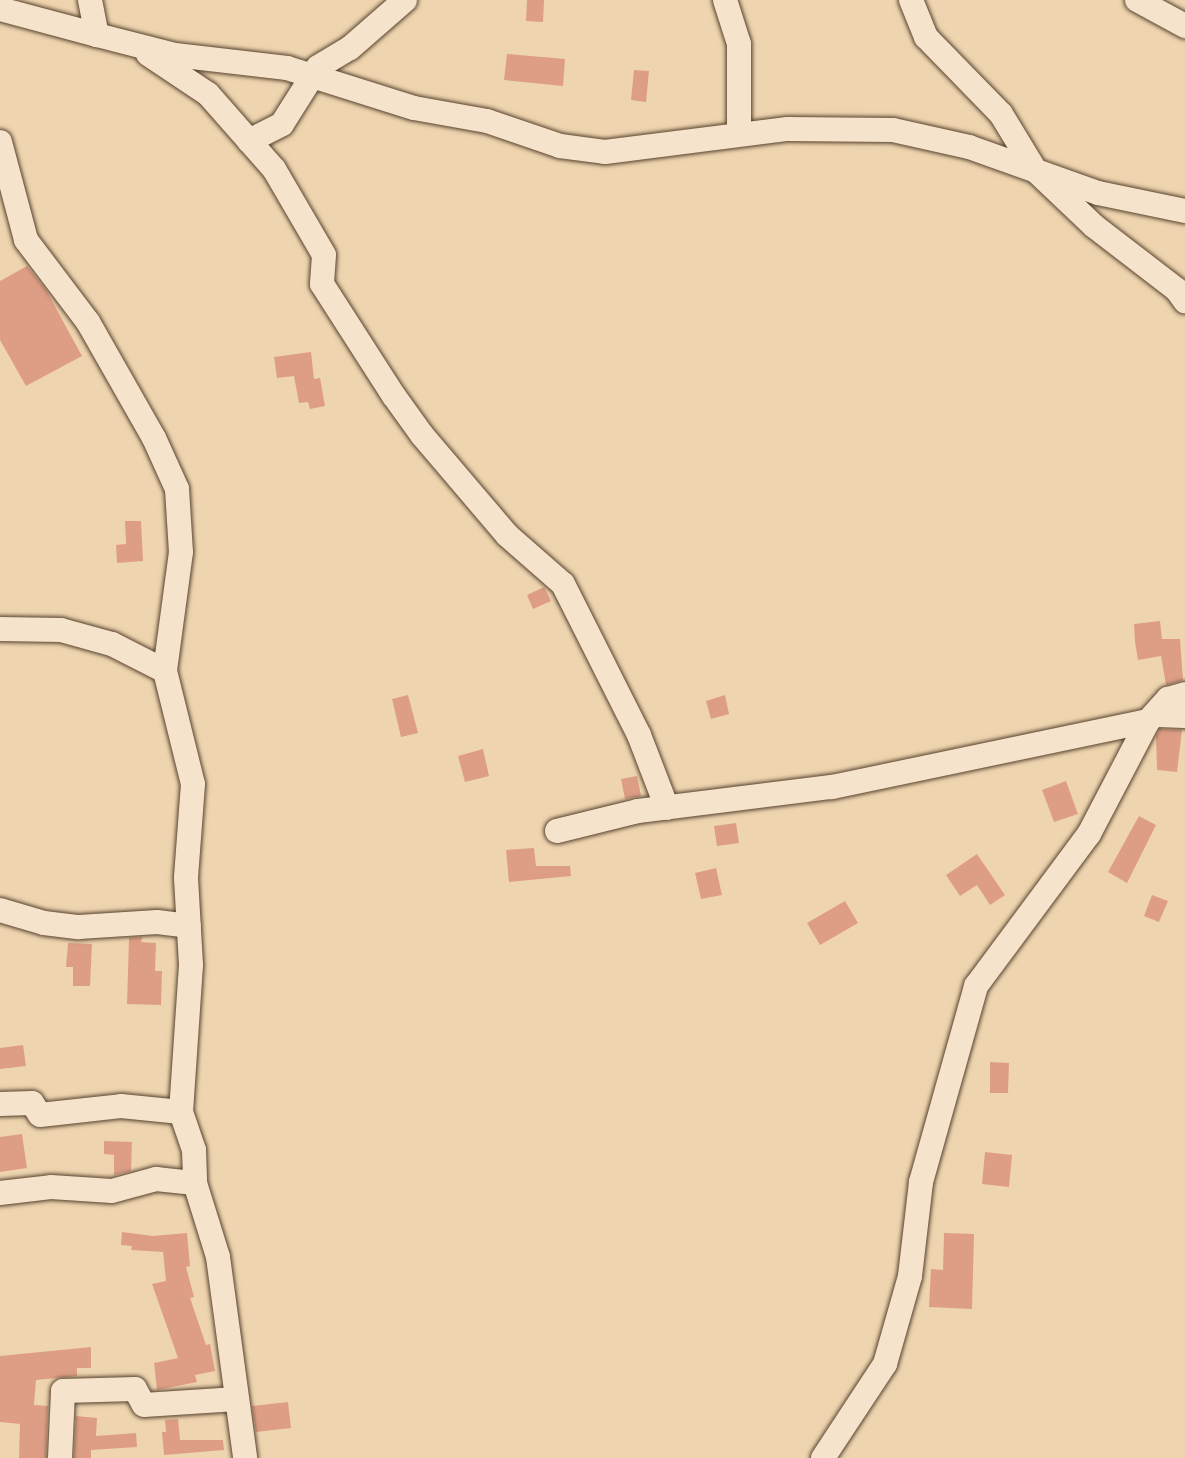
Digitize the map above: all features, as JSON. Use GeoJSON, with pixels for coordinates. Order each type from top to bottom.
{"type":"FeatureCollection","features":[{"type":"Feature","properties":{"kind":"street"},"geometry":{"type":"LineString","coordinates":[[90,0],[97,35]]}},
{"type":"Feature","properties":{"kind":"street"},"geometry":{"type":"LineString","coordinates":[[249,141],[282,124],[318,67],[350,48],[405,0]]}},
{"type":"Feature","properties":{"kind":"street"},"geometry":{"type":"LineString","coordinates":[[725,0],[739,44],[739,133]]}},
{"type":"Feature","properties":{"kind":"street"},"geometry":{"type":"LineString","coordinates":[[911,0],[926,37],[1001,114],[1035,170],[1094,226],[1177,290],[1185,301]]}},
{"type":"Feature","properties":{"kind":"street"},"geometry":{"type":"LineString","coordinates":[[1137,0],[1185,26]]}},
{"type":"Feature","properties":{"kind":"street"},"geometry":{"type":"LineString","coordinates":[[0,9],[175,55],[286,68],[414,108],[487,121],[560,146],[605,152],[739,133],[788,129],[893,130],[969,147],[1098,193],[1185,211]]}},
{"type":"Feature","properties":{"kind":"street"},"geometry":{"type":"LineString","coordinates":[[134,45],[208,94],[274,169],[324,255],[322,284],[394,396],[422,435],[507,535],[563,584],[639,735],[667,808]]}},
{"type":"Feature","properties":{"kind":"street"},"geometry":{"type":"LineString","coordinates":[[0,142],[26,240],[88,322],[154,438],[177,489],[181,552],[165,671],[193,784],[186,879],[191,965],[181,1112],[194,1150],[195,1183],[218,1257],[245,1458]]}},
{"type":"Feature","properties":{"kind":"street"},"geometry":{"type":"LineString","coordinates":[[0,629],[61,630],[112,644],[165,671]]}},
{"type":"Feature","properties":{"kind":"street"},"geometry":{"type":"LineString","coordinates":[[823,1458],[885,1364],[910,1276],[921,1182],[976,986],[1089,834],[1152,718],[1168,699],[1185,694]]}},
{"type":"Feature","properties":{"kind":"street"},"geometry":{"type":"LineString","coordinates":[[557,831],[638,811],[832,787],[1152,718],[1185,716]]}},
{"type":"Feature","properties":{"kind":"street"},"geometry":{"type":"LineString","coordinates":[[0,910],[44,923],[79,927],[157,922],[189,926]]}},
{"type":"Feature","properties":{"kind":"street"},"geometry":{"type":"LineString","coordinates":[[0,1104],[32,1103],[40,1115],[121,1106],[181,1112]]}},
{"type":"Feature","properties":{"kind":"street"},"geometry":{"type":"LineString","coordinates":[[0,1193],[51,1187],[112,1191],[156,1179],[195,1183]]}},
{"type":"Feature","properties":{"kind":"street"},"geometry":{"type":"LineString","coordinates":[[60,1458],[63,1391],[135,1389],[144,1405],[237,1399]]}},
{"type":"Feature","properties":{"kind":"building"},"geometry":{"type":"Polygon","coordinates":[[[527,0],[544,0],[543,22],[526,21],[527,0]]]}},
{"type":"Feature","properties":{"kind":"building"},"geometry":{"type":"Polygon","coordinates":[[[507,54],[565,59],[563,86],[504,80],[507,54]]]}},
{"type":"Feature","properties":{"kind":"building"},"geometry":{"type":"Polygon","coordinates":[[[634,70],[649,71],[646,102],[631,100],[634,70]]]}},
{"type":"Feature","properties":{"kind":"building"},"geometry":{"type":"Polygon","coordinates":[[[27,266],[46,290],[82,356],[26,386],[0,340],[0,281],[27,266]]]}},
{"type":"Feature","properties":{"kind":"building"},"geometry":{"type":"Polygon","coordinates":[[[311,352],[314,379],[320,378],[325,406],[310,409],[308,402],[299,403],[294,376],[277,378],[274,357],[311,352]]]}},
{"type":"Feature","properties":{"kind":"building"},"geometry":{"type":"Polygon","coordinates":[[[125,521],[141,521],[143,561],[117,563],[116,545],[126,544],[125,521]]]}},
{"type":"Feature","properties":{"kind":"building"},"geometry":{"type":"Polygon","coordinates":[[[544,587],[551,601],[533,609],[527,595],[544,587]]]}},
{"type":"Feature","properties":{"kind":"building"},"geometry":{"type":"Polygon","coordinates":[[[1160,621],[1162,639],[1180,639],[1183,680],[1166,685],[1161,656],[1138,660],[1135,642],[1134,624],[1160,621]]]}},
{"type":"Feature","properties":{"kind":"building"},"geometry":{"type":"Polygon","coordinates":[[[408,695],[418,733],[401,737],[392,699],[408,695]]]}},
{"type":"Feature","properties":{"kind":"building"},"geometry":{"type":"Polygon","coordinates":[[[725,695],[729,714],[711,719],[706,701],[725,695]]]}},
{"type":"Feature","properties":{"kind":"building"},"geometry":{"type":"Polygon","coordinates":[[[1160,729],[1182,730],[1177,772],[1157,770],[1156,736],[1160,729]]]}},
{"type":"Feature","properties":{"kind":"building"},"geometry":{"type":"Polygon","coordinates":[[[483,749],[489,776],[465,782],[458,756],[483,749]]]}},
{"type":"Feature","properties":{"kind":"building"},"geometry":{"type":"Polygon","coordinates":[[[637,776],[641,796],[625,799],[621,779],[637,776]]]}},
{"type":"Feature","properties":{"kind":"building"},"geometry":{"type":"Polygon","coordinates":[[[1066,781],[1078,814],[1054,822],[1042,790],[1066,781]]]}},
{"type":"Feature","properties":{"kind":"building"},"geometry":{"type":"Polygon","coordinates":[[[1139,816],[1156,825],[1127,883],[1108,872],[1139,816]]]}},
{"type":"Feature","properties":{"kind":"building"},"geometry":{"type":"Polygon","coordinates":[[[736,823],[739,843],[717,846],[714,826],[736,823]]]}},
{"type":"Feature","properties":{"kind":"building"},"geometry":{"type":"Polygon","coordinates":[[[534,848],[536,866],[570,866],[571,876],[509,882],[506,850],[534,848]]]}},
{"type":"Feature","properties":{"kind":"building"},"geometry":{"type":"Polygon","coordinates":[[[977,854],[1005,895],[990,905],[977,885],[960,896],[946,875],[977,854]]]}},
{"type":"Feature","properties":{"kind":"building"},"geometry":{"type":"Polygon","coordinates":[[[716,868],[722,895],[701,899],[695,873],[716,868]]]}},
{"type":"Feature","properties":{"kind":"building"},"geometry":{"type":"Polygon","coordinates":[[[1152,895],[1168,901],[1159,922],[1144,916],[1152,895]]]}},
{"type":"Feature","properties":{"kind":"building"},"geometry":{"type":"Polygon","coordinates":[[[845,901],[858,923],[820,945],[807,923],[845,901]]]}},
{"type":"Feature","properties":{"kind":"building"},"geometry":{"type":"Polygon","coordinates":[[[142,937],[141,942],[156,943],[155,971],[162,971],[161,1005],[127,1004],[129,938],[142,937]]]}},
{"type":"Feature","properties":{"kind":"building"},"geometry":{"type":"Polygon","coordinates":[[[68,943],[92,944],[90,986],[73,986],[73,967],[66,967],[68,943]]]}},
{"type":"Feature","properties":{"kind":"building"},"geometry":{"type":"Polygon","coordinates":[[[23,1045],[26,1066],[0,1069],[0,1048],[23,1045]]]}},
{"type":"Feature","properties":{"kind":"building"},"geometry":{"type":"Polygon","coordinates":[[[990,1062],[1009,1063],[1008,1093],[990,1093],[990,1062]]]}},
{"type":"Feature","properties":{"kind":"building"},"geometry":{"type":"Polygon","coordinates":[[[22,1134],[27,1168],[0,1172],[0,1137],[22,1134]]]}},
{"type":"Feature","properties":{"kind":"building"},"geometry":{"type":"Polygon","coordinates":[[[104,1141],[132,1142],[131,1171],[114,1175],[114,1155],[104,1154],[104,1141]]]}},
{"type":"Feature","properties":{"kind":"building"},"geometry":{"type":"Polygon","coordinates":[[[985,1152],[1012,1155],[1009,1187],[982,1184],[985,1152]]]}},
{"type":"Feature","properties":{"kind":"building"},"geometry":{"type":"Polygon","coordinates":[[[122,1232],[153,1236],[187,1233],[190,1266],[186,1267],[194,1297],[190,1298],[206,1345],[210,1344],[215,1371],[195,1375],[197,1382],[157,1390],[154,1363],[178,1358],[152,1284],[166,1281],[163,1252],[131,1250],[132,1246],[121,1245],[122,1232]]]}},
{"type":"Feature","properties":{"kind":"building"},"geometry":{"type":"Polygon","coordinates":[[[944,1233],[974,1234],[972,1309],[929,1307],[931,1269],[943,1270],[944,1233]]]}},
{"type":"Feature","properties":{"kind":"building"},"geometry":{"type":"Polygon","coordinates":[[[91,1347],[91,1368],[77,1368],[77,1376],[36,1380],[34,1405],[48,1406],[46,1458],[19,1458],[20,1424],[0,1422],[0,1356],[91,1347]]]}},
{"type":"Feature","properties":{"kind":"building"},"geometry":{"type":"Polygon","coordinates":[[[288,1402],[291,1428],[256,1432],[252,1406],[288,1402]]]}},
{"type":"Feature","properties":{"kind":"building"},"geometry":{"type":"Polygon","coordinates":[[[76,1416],[97,1418],[96,1436],[136,1433],[137,1447],[91,1450],[91,1458],[74,1458],[76,1416]]]}},
{"type":"Feature","properties":{"kind":"building"},"geometry":{"type":"Polygon","coordinates":[[[178,1419],[180,1440],[223,1440],[224,1450],[164,1455],[162,1432],[166,1432],[165,1420],[178,1419]]]}}]}
